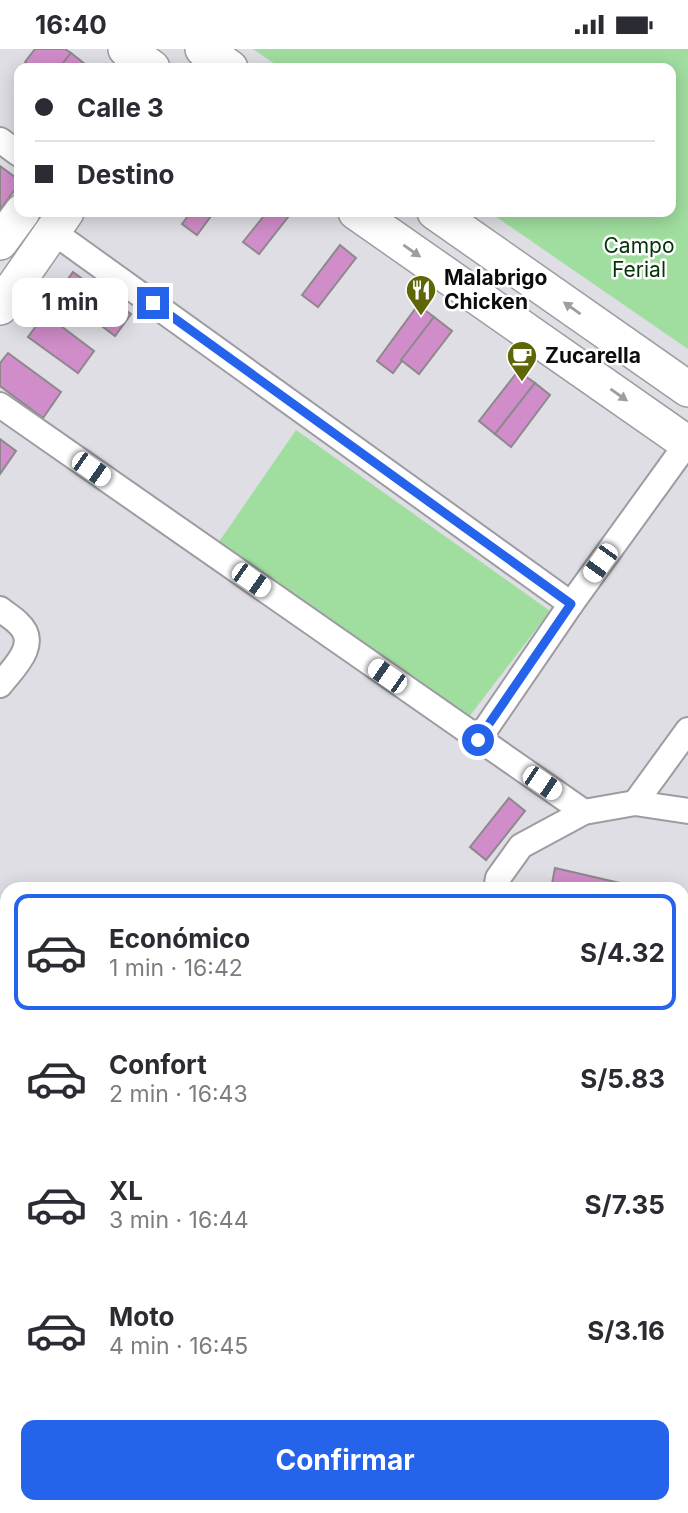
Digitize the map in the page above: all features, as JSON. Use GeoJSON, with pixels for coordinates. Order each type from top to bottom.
{"type":"FeatureCollection","features":[{"type":"Feature","properties":{"kind":"main road"},"geometry":{"type":"LineString","coordinates":[[178,63],[190,49]]}},
{"type":"Feature","properties":{"kind":"main road"},"geometry":{"type":"LineString","coordinates":[[202,49],[223,63]]}},
{"type":"Feature","properties":{"kind":"main road"},"geometry":{"type":"LineString","coordinates":[[0,242],[18,217]]}},
{"type":"Feature","properties":{"kind":"main road"},"geometry":{"type":"LineString","coordinates":[[363,217],[688,443]]}},
{"type":"Feature","properties":{"kind":"main road"},"geometry":{"type":"LineString","coordinates":[[442,217],[688,389]]}},
{"type":"Feature","properties":{"kind":"main road"},"geometry":{"type":"LineString","coordinates":[[0,307],[59,221]]}},
{"type":"Feature","properties":{"kind":"street"},"geometry":{"type":"LineString","coordinates":[[59,221],[571,604]]}},
{"type":"Feature","properties":{"kind":"street"},"geometry":{"type":"LineString","coordinates":[[0,405],[584,812]]}},
{"type":"Feature","properties":{"kind":"street"},"geometry":{"type":"LineString","coordinates":[[478,740],[571,604],[688,443]]}},
{"type":"Feature","properties":{"kind":"street"},"geometry":{"type":"LineString","coordinates":[[0,609],[26,632],[27,647],[0,685]]}},
{"type":"Feature","properties":{"kind":"street"},"geometry":{"type":"LineString","coordinates":[[635,803],[688,730]]}},
{"type":"Feature","properties":{"kind":"street"},"geometry":{"type":"LineString","coordinates":[[497,882],[521,846],[584,812],[635,803],[688,811]]}},
{"type":"Feature","properties":{"kind":"green space","name":"Campo Ferial"},"geometry":{"type":"Polygon","coordinates":[[[253,49],[688,49],[688,349],[496,217],[676,217],[676,63],[274,63],[253,49]]]}},
{"type":"Feature","properties":{"kind":"green space"},"geometry":{"type":"Polygon","coordinates":[[[296,430],[550,611],[462,726],[214,549],[296,430]]]}},
{"type":"Feature","properties":{"kind":"building"},"geometry":{"type":"Polygon","coordinates":[[[35,49],[65,49],[71,53],[63,63],[25,62],[35,49]]]}},
{"type":"Feature","properties":{"kind":"building"},"geometry":{"type":"Polygon","coordinates":[[[71,53],[84,63],[63,63],[71,53]]]}},
{"type":"Feature","properties":{"kind":"building"},"geometry":{"type":"Polygon","coordinates":[[[0,166],[14,176],[14,191],[0,210],[0,166]]]}},
{"type":"Feature","properties":{"kind":"building"},"geometry":{"type":"Polygon","coordinates":[[[187,217],[210,217],[197,235],[182,224],[187,217]]]}},
{"type":"Feature","properties":{"kind":"building"},"geometry":{"type":"Polygon","coordinates":[[[263,217],[288,217],[259,254],[243,242],[263,217]]]}},
{"type":"Feature","properties":{"kind":"building"},"geometry":{"type":"Polygon","coordinates":[[[340,245],[356,258],[318,307],[302,295],[340,245]]]}},
{"type":"Feature","properties":{"kind":"building"},"geometry":{"type":"Polygon","coordinates":[[[73,272],[131,314],[115,336],[58,293],[73,272]]]}},
{"type":"Feature","properties":{"kind":"building"},"geometry":{"type":"Polygon","coordinates":[[[418,305],[434,317],[393,373],[377,361],[418,305]]]}},
{"type":"Feature","properties":{"kind":"building"},"geometry":{"type":"Polygon","coordinates":[[[45,314],[94,351],[78,373],[28,337],[45,314]]]}},
{"type":"Feature","properties":{"kind":"building"},"geometry":{"type":"Polygon","coordinates":[[[434,317],[452,331],[419,374],[401,360],[434,317]]]}},
{"type":"Feature","properties":{"kind":"building"},"geometry":{"type":"Polygon","coordinates":[[[8,353],[61,392],[43,418],[0,386],[0,363],[8,353]]]}},
{"type":"Feature","properties":{"kind":"building"},"geometry":{"type":"Polygon","coordinates":[[[518,371],[535,383],[495,434],[479,421],[518,371]]]}},
{"type":"Feature","properties":{"kind":"building"},"geometry":{"type":"Polygon","coordinates":[[[535,383],[550,395],[511,447],[495,434],[535,383]]]}},
{"type":"Feature","properties":{"kind":"building"},"geometry":{"type":"Polygon","coordinates":[[[0,439],[16,451],[0,474],[0,439]]]}},
{"type":"Feature","properties":{"kind":"building"},"geometry":{"type":"Polygon","coordinates":[[[509,798],[525,811],[486,860],[470,847],[509,798]]]}},
{"type":"Feature","properties":{"kind":"building"},"geometry":{"type":"Polygon","coordinates":[[[555,868],[616,882],[552,882],[555,868]]]}},
{"type":"Feature","properties":{"kind":"place","name":"Malabrigo Chicken"},"geometry":{"type":"Point","coordinates":[421,317]}},
{"type":"Feature","properties":{"kind":"place","name":"Zucarella"},"geometry":{"type":"Point","coordinates":[522,383]}},
{"type":"Feature","properties":{"kind":"route"},"geometry":{"type":"LineString","coordinates":[[153,303],[571,604],[478,740]]}}]}
